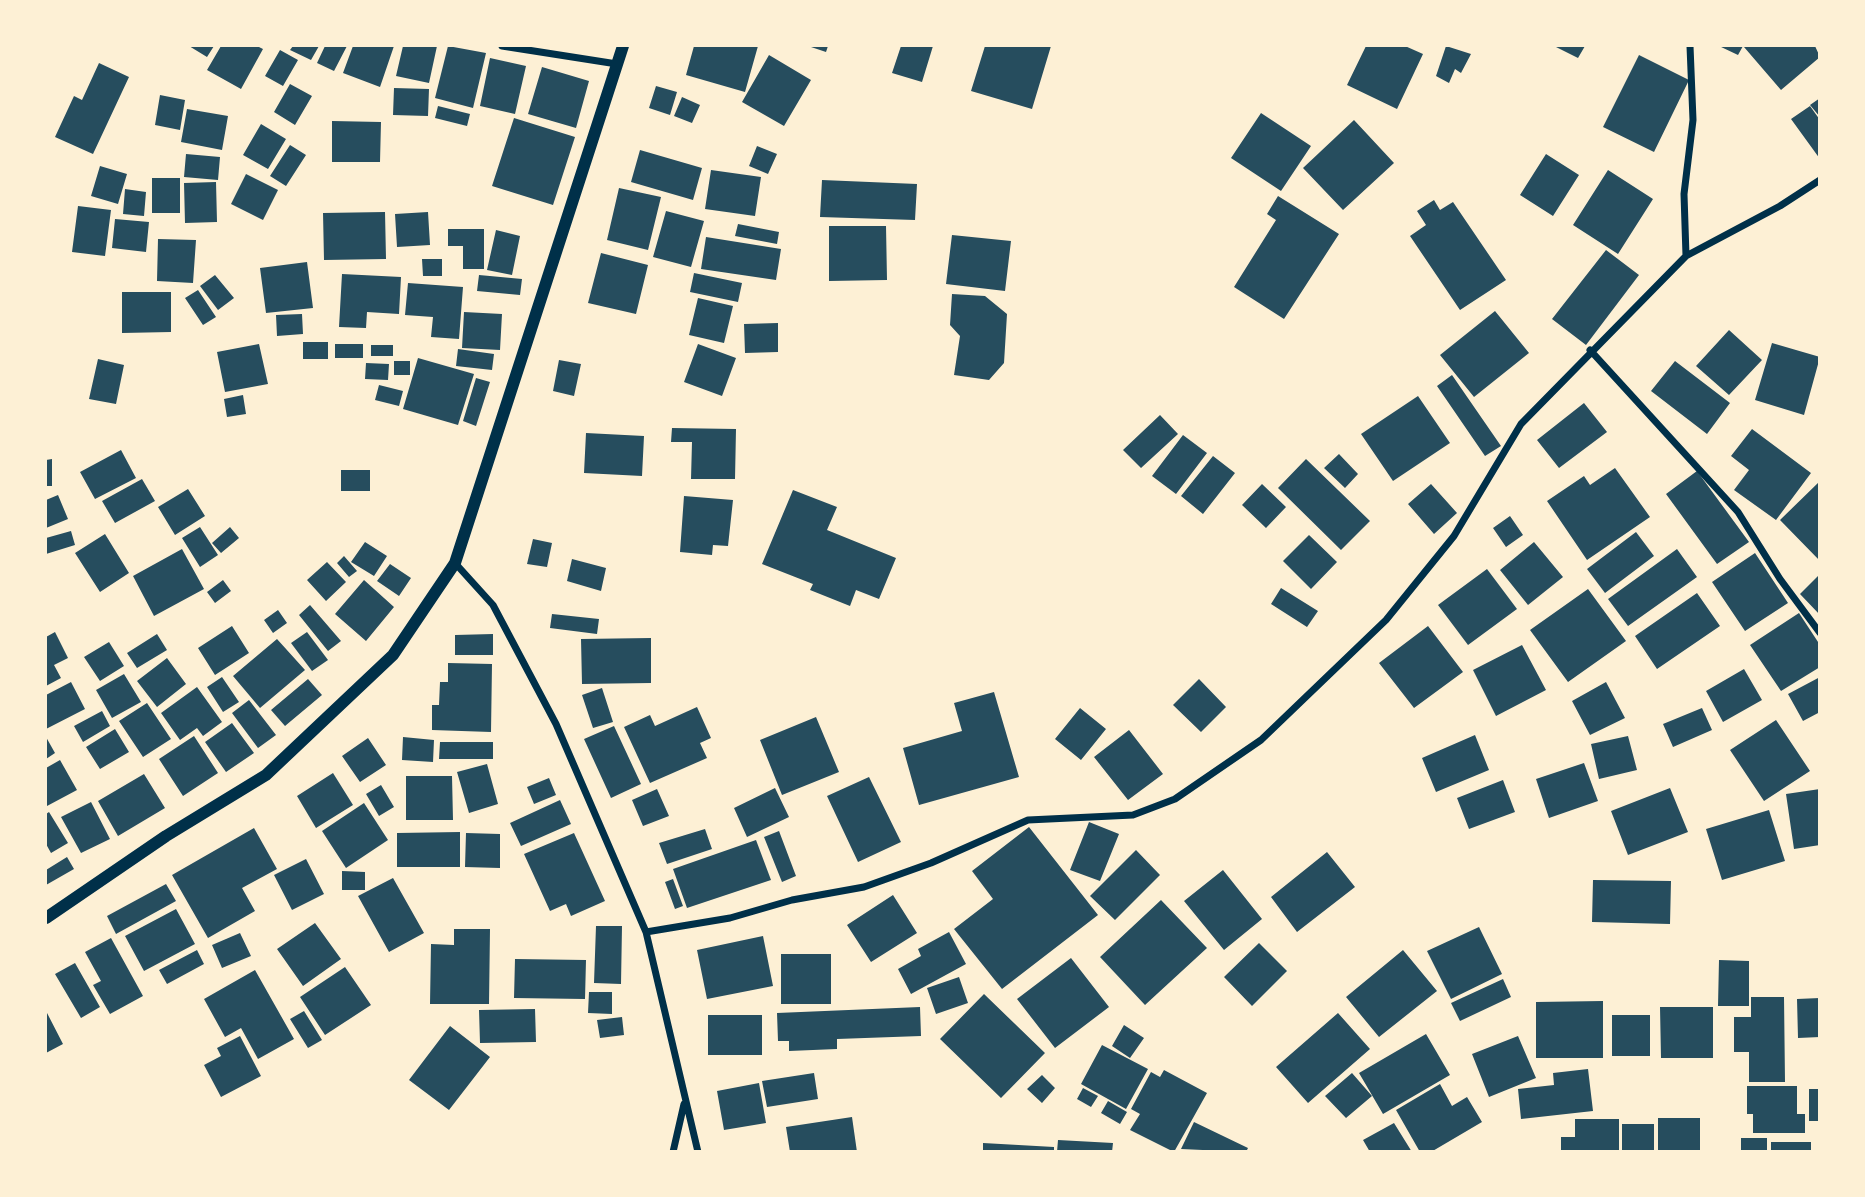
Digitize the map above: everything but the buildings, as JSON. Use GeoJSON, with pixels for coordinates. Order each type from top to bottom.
{"type":"FeatureCollection","features":[{"type":"Feature","properties":{"kind":"street"},"geometry":{"type":"LineString","coordinates":[[502,46],[617,64]]}},
{"type":"Feature","properties":{"kind":"street"},"geometry":{"type":"LineString","coordinates":[[46,918],[166,836],[265,775],[393,655],[455,563],[623,46]]}},
{"type":"Feature","properties":{"kind":"street"},"geometry":{"type":"LineString","coordinates":[[1686,256],[1684,194],[1693,120],[1690,46]]}},
{"type":"Feature","properties":{"kind":"street"},"geometry":{"type":"LineString","coordinates":[[646,932],[730,918],[792,900],[863,887],[930,863],[1028,820],[1133,815],[1175,799],[1261,740],[1386,620],[1454,536],[1521,424],[1686,256],[1780,206],[1819,180]]}},
{"type":"Feature","properties":{"kind":"street"},"geometry":{"type":"LineString","coordinates":[[1590,351],[1738,512],[1780,579],[1819,633]]}},
{"type":"Feature","properties":{"kind":"street"},"geometry":{"type":"LineString","coordinates":[[455,563],[494,605],[556,724],[646,932],[684,1102],[698,1152]]}},
{"type":"Feature","properties":{"kind":"street"},"geometry":{"type":"LineString","coordinates":[[673,1152],[684,1102]]}}]}
